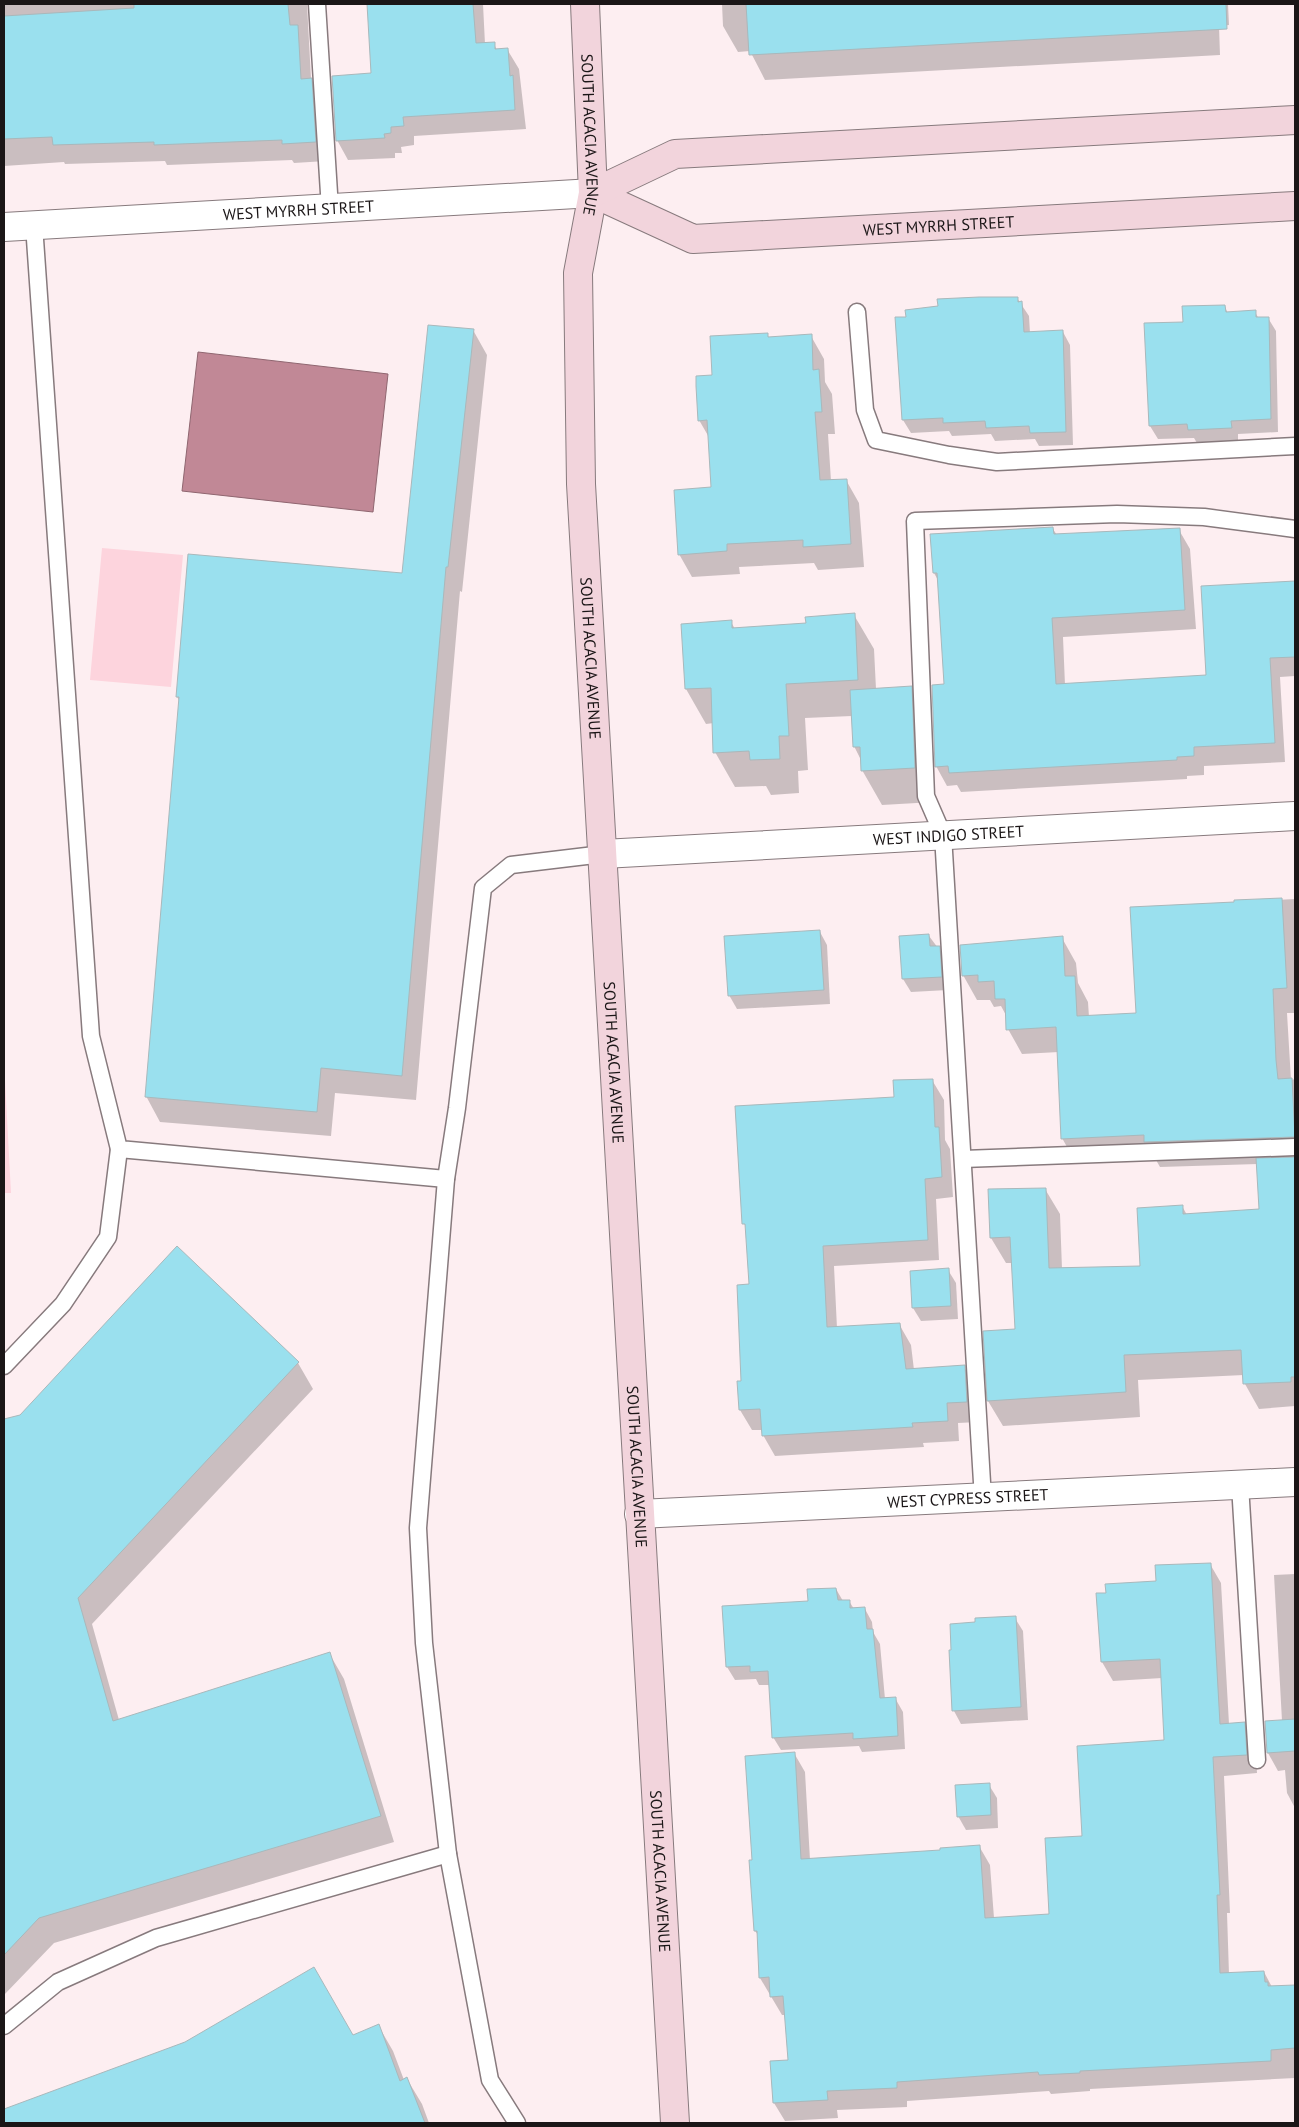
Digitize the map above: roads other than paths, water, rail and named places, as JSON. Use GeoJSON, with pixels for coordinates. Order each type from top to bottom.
{"type":"FeatureCollection","features":[{"type":"Feature","properties":{"kind":"street","name":"SOUTH ACACIA AVENUE"},"geometry":{"type":"LineString","coordinates":[[584,4],[593,193],[578,273],[581,484],[675,2123]]}},
{"type":"Feature","properties":{"kind":"street","name":"WEST MYRRH STREET"},"geometry":{"type":"LineString","coordinates":[[4,227],[593,193],[675,154],[1295,120]]}},
{"type":"Feature","properties":{"kind":"street","name":"WEST MYRRH STREET"},"geometry":{"type":"LineString","coordinates":[[593,193],[694,239],[1295,206]]}},
{"type":"Feature","properties":{"kind":"street","name":"WEST INDIGO STREET"},"geometry":{"type":"LineString","coordinates":[[603,854],[1295,816]]}},
{"type":"Feature","properties":{"kind":"street","name":"WEST CYPRESS STREET"},"geometry":{"type":"LineString","coordinates":[[639,1514],[983,1499],[1295,1482]]}},
{"type":"Feature","properties":{"kind":"lane"},"geometry":{"type":"LineString","coordinates":[[317,4],[330,208]]}},
{"type":"Feature","properties":{"kind":"lane"},"geometry":{"type":"LineString","coordinates":[[4,1366],[63,1304],[108,1237],[119,1149],[91,1036],[34,225]]}},
{"type":"Feature","properties":{"kind":"lane"},"geometry":{"type":"LineString","coordinates":[[857,312],[865,410],[876,440],[949,455],[997,462],[1295,446]]}},
{"type":"Feature","properties":{"kind":"lane"},"geometry":{"type":"LineString","coordinates":[[983,1499],[943,835],[926,796],[915,521],[1116,514],[1204,517],[1295,528]]}},
{"type":"Feature","properties":{"kind":"lane"},"geometry":{"type":"LineString","coordinates":[[517,2123],[490,2080],[448,1854],[424,1643],[418,1528],[446,1179],[457,1108],[483,888],[511,865],[603,854]]}},
{"type":"Feature","properties":{"kind":"lane"},"geometry":{"type":"LineString","coordinates":[[963,1159],[1295,1147]]}},
{"type":"Feature","properties":{"kind":"lane"},"geometry":{"type":"LineString","coordinates":[[119,1149],[446,1179]]}},
{"type":"Feature","properties":{"kind":"lane"},"geometry":{"type":"LineString","coordinates":[[1240,1486],[1257,1760]]}},
{"type":"Feature","properties":{"kind":"lane"},"geometry":{"type":"LineString","coordinates":[[4,2026],[58,1982],[156,1938],[448,1854]]}}]}
